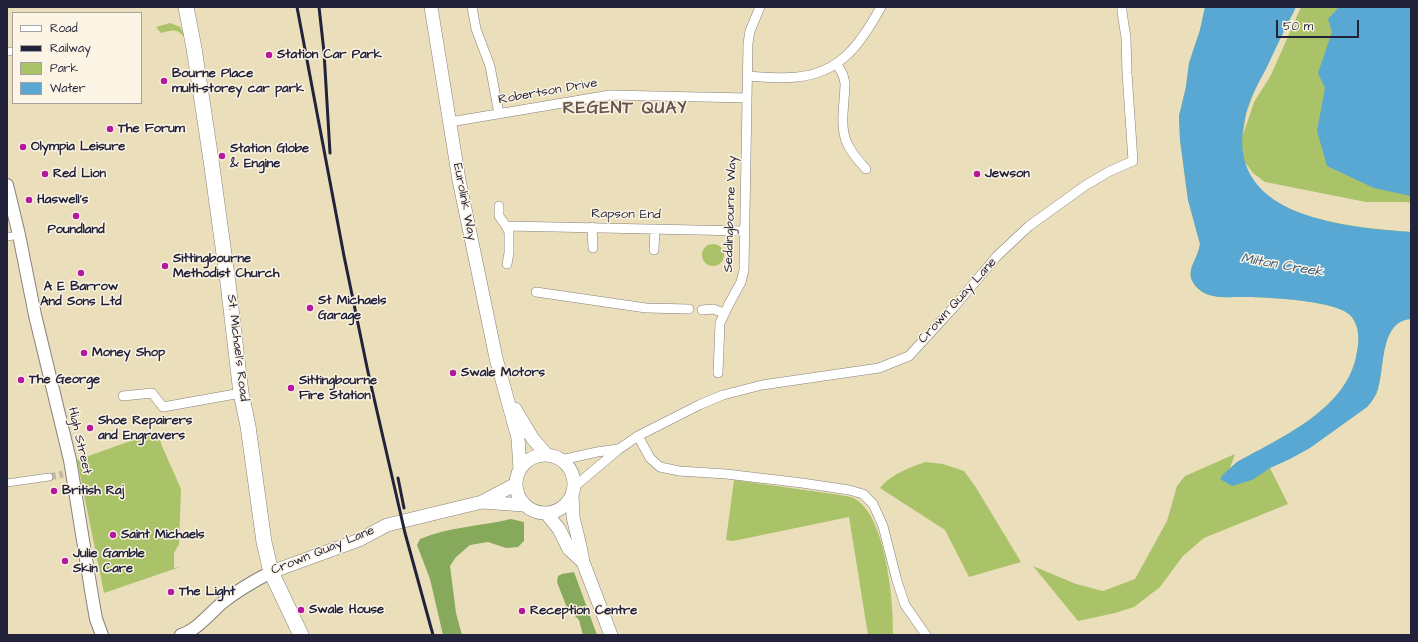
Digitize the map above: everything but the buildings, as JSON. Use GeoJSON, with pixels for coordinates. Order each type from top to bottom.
{"type":"FeatureCollection","features":[{"type":"Feature","properties":{"kind":"main road","name":"St. Michael's Road"},"geometry":{"type":"LineString","coordinates":[[186,7],[194,48],[211,160],[241,393],[248,426],[264,542],[271,572],[301,635]]}},
{"type":"Feature","properties":{"kind":"main road","name":"Eurolink Way"},"geometry":{"type":"LineString","coordinates":[[431,7],[459,180],[496,358],[518,438],[520,468]]}},
{"type":"Feature","properties":{"kind":"main road","name":"Eurolink Way"},"geometry":{"type":"LineString","coordinates":[[506,395],[533,439],[547,455]]}},
{"type":"Feature","properties":{"kind":"main road"},"geometry":{"type":"LineString","coordinates":[[573,491],[568,502],[561,508],[554,512],[538,512],[524,505],[517,491],[517,476],[520,468],[525,462],[539,456],[554,456],[567,465],[573,479],[573,491],[573,517],[583,562],[611,635]]}},
{"type":"Feature","properties":{"kind":"main road","name":"Crown Quay Lane"},"geometry":{"type":"LineString","coordinates":[[271,572],[359,540],[387,525],[482,502],[516,484]]}},
{"type":"Feature","properties":{"kind":"main road","name":"Crown Quay Lane"},"geometry":{"type":"LineString","coordinates":[[482,502],[524,505]]}},
{"type":"Feature","properties":{"kind":"main road"},"geometry":{"type":"LineString","coordinates":[[546,513],[559,529],[569,549],[583,562]]}},
{"type":"Feature","properties":{"kind":"street"},"geometry":{"type":"LineString","coordinates":[[472,7],[476,29],[490,66],[499,114]]}},
{"type":"Feature","properties":{"kind":"street","name":"Seddingbourne Way"},"geometry":{"type":"LineString","coordinates":[[718,373],[718,335],[720,324],[724,313],[741,282],[744,270],[747,98],[750,31],[760,7]]}},
{"type":"Feature","properties":{"kind":"street"},"geometry":{"type":"LineString","coordinates":[[748,76],[797,77],[813,75],[827,70],[850,53],[861,41],[881,7]]}},
{"type":"Feature","properties":{"kind":"street","name":"Crown Quay Lane"},"geometry":{"type":"LineString","coordinates":[[573,491],[619,449],[638,436],[699,405],[740,390],[762,385],[879,368],[909,356],[954,308],[997,256],[1029,226],[1086,185],[1110,171],[1133,161],[1126,38],[1122,7]]}},
{"type":"Feature","properties":{"kind":"street"},"geometry":{"type":"LineString","coordinates":[[837,64],[845,83],[844,134],[851,151],[866,169]]}},
{"type":"Feature","properties":{"kind":"street","name":"Robertson Drive"},"geometry":{"type":"LineString","coordinates":[[450,122],[610,95],[747,98]]}},
{"type":"Feature","properties":{"kind":"street","name":"High Street"},"geometry":{"type":"LineString","coordinates":[[7,185],[20,235],[96,619],[102,635]]}},
{"type":"Feature","properties":{"kind":"street"},"geometry":{"type":"LineString","coordinates":[[499,206],[499,216],[509,232],[509,253],[507,264]]}},
{"type":"Feature","properties":{"kind":"street","name":"Rapson End"},"geometry":{"type":"LineString","coordinates":[[506,226],[744,231]]}},
{"type":"Feature","properties":{"kind":"street"},"geometry":{"type":"LineString","coordinates":[[592,227],[593,248]]}},
{"type":"Feature","properties":{"kind":"street"},"geometry":{"type":"LineString","coordinates":[[654,250],[655,229]]}},
{"type":"Feature","properties":{"kind":"street"},"geometry":{"type":"LineString","coordinates":[[7,237],[20,235]]}},
{"type":"Feature","properties":{"kind":"street"},"geometry":{"type":"LineString","coordinates":[[536,292],[646,308],[688,309]]}},
{"type":"Feature","properties":{"kind":"street"},"geometry":{"type":"LineString","coordinates":[[702,310],[713,309],[724,313]]}},
{"type":"Feature","properties":{"kind":"street"},"geometry":{"type":"LineString","coordinates":[[123,396],[152,394],[163,407],[241,393]]}},
{"type":"Feature","properties":{"kind":"street"},"geometry":{"type":"LineString","coordinates":[[638,436],[650,458],[660,467],[679,471],[726,474],[809,484],[849,490],[863,494],[873,504],[884,526],[896,581],[905,605],[926,635]]}},
{"type":"Feature","properties":{"kind":"street","name":"Crown Quay Lane"},"geometry":{"type":"LineString","coordinates":[[561,460],[619,449]]}},
{"type":"Feature","properties":{"kind":"street"},"geometry":{"type":"LineString","coordinates":[[7,483],[49,477]]}},
{"type":"Feature","properties":{"kind":"street","name":"Crown Quay Lane"},"geometry":{"type":"LineString","coordinates":[[181,635],[185,634],[251,582],[271,572]]}},
{"type":"Feature","properties":{"kind":"green space"},"geometry":{"type":"Polygon","coordinates":[[[1205,7],[1201,144],[1411,319],[1401,322],[1394,328],[1389,336],[1383,357],[1378,389],[1374,398],[1367,407],[1296,455],[1270,468],[1288,504],[1204,538],[1183,556],[1160,587],[1134,607],[1115,613],[1078,621],[1033,566],[1076,584],[1103,591],[1135,579],[1167,521],[1177,486],[1185,476],[1235,454],[1230,468],[1237,462],[1291,432],[1325,407],[1339,392],[1349,376],[1356,357],[1358,331],[1351,316],[1343,311],[1331,306],[1300,300],[1226,297],[1205,294],[1195,285],[1192,279],[1192,268],[1200,244],[1188,200],[1180,140],[1179,116],[1186,87],[1189,63],[1200,30],[1205,7]]]}},
{"type":"Feature","properties":{"kind":"green space"},"geometry":{"type":"Polygon","coordinates":[[[1296,7],[1254,92],[1246,114],[1243,135],[1254,102],[1271,75],[1301,7],[1411,7],[1411,203],[1366,202],[1265,182],[1253,173],[1245,162],[1254,182],[1270,197],[1291,209],[1315,218],[1341,224],[1411,232],[1411,284],[1208,166],[1296,7]]]}},
{"type":"Feature","properties":{"kind":"green space"},"geometry":{"type":"Polygon","coordinates":[[[170,23],[180,27],[186,38],[175,31],[161,33],[156,27],[170,23]]]}},
{"type":"Feature","properties":{"kind":"green space"},"geometry":{"type":"Polygon","coordinates":[[[713,244],[717,245],[723,251],[723,259],[717,265],[713,266],[709,265],[703,259],[702,255],[703,251],[709,245],[713,244]]]}},
{"type":"Feature","properties":{"kind":"green space"},"geometry":{"type":"Polygon","coordinates":[[[156,432],[158,433],[162,446],[181,489],[179,544],[174,553],[174,568],[180,567],[104,593],[77,460],[156,432]]]}},
{"type":"Feature","properties":{"kind":"green space"},"geometry":{"type":"Polygon","coordinates":[[[926,462],[943,464],[964,471],[975,486],[1021,562],[969,577],[945,530],[880,488],[895,475],[926,462]]]}},
{"type":"Feature","properties":{"kind":"green space"},"geometry":{"type":"Polygon","coordinates":[[[734,480],[850,497],[866,508],[881,541],[886,561],[892,603],[893,635],[868,635],[849,517],[733,541],[726,540],[734,480]]]}},
{"type":"Feature","properties":{"kind":"green space"},"geometry":{"type":"Polygon","coordinates":[[[511,519],[524,522],[524,541],[518,547],[506,548],[488,542],[470,545],[456,557],[450,566],[456,613],[462,635],[443,635],[430,579],[417,545],[420,539],[453,529],[511,519]]]}},
{"type":"Feature","properties":{"kind":"green space"},"geometry":{"type":"Polygon","coordinates":[[[574,572],[597,635],[583,635],[579,620],[567,608],[557,582],[558,576],[574,572]]]}},
{"type":"Feature","properties":{"kind":"water","name":"Milton Creek"},"geometry":{"type":"Polygon","coordinates":[[[1205,7],[1296,7],[1255,90],[1246,114],[1242,148],[1250,175],[1268,195],[1292,209],[1320,219],[1351,226],[1411,232],[1411,319],[1401,322],[1394,328],[1389,336],[1383,357],[1378,389],[1372,401],[1367,407],[1310,448],[1270,468],[1252,480],[1232,486],[1220,479],[1237,462],[1291,432],[1325,407],[1339,392],[1349,376],[1356,357],[1358,347],[1358,331],[1351,316],[1331,306],[1300,300],[1215,296],[1205,294],[1195,285],[1192,279],[1192,268],[1200,244],[1188,200],[1180,140],[1179,116],[1186,87],[1189,63],[1200,30],[1205,7]]]}},
{"type":"Feature","properties":{"kind":"water"},"geometry":{"type":"Polygon","coordinates":[[[1339,7],[1411,7],[1411,196],[1374,188],[1327,166],[1317,131],[1325,88],[1318,73],[1332,32],[1328,19],[1339,7]]]}},
{"type":"Feature","properties":{"kind":"tunnel"},"geometry":{"type":"LineString","coordinates":[[49,477],[63,474]]}},
{"type":"Feature","properties":{"kind":"railway"},"geometry":{"type":"LineString","coordinates":[[297,7],[344,256],[368,372],[405,533],[433,635]]}},
{"type":"Feature","properties":{"kind":"railway"},"geometry":{"type":"LineString","coordinates":[[319,7],[324,52],[330,153]]}},
{"type":"Feature","properties":{"kind":"railway"},"geometry":{"type":"LineString","coordinates":[[398,478],[404,508]]}},
{"type":"Feature","properties":{"kind":"place","name":"Station Car Park"},"geometry":{"type":"Point","coordinates":[269,55]}},
{"type":"Feature","properties":{"kind":"place","name":"Bourne Place multi-storey car park"},"geometry":{"type":"Point","coordinates":[164,81]}},
{"type":"Feature","properties":{"kind":"place","name":"The Forum"},"geometry":{"type":"Point","coordinates":[110,129]}},
{"type":"Feature","properties":{"kind":"place","name":"Olympia Leisure"},"geometry":{"type":"Point","coordinates":[23,147]}},
{"type":"Feature","properties":{"kind":"place","name":"Station Globe & Engine"},"geometry":{"type":"Point","coordinates":[222,156]}},
{"type":"Feature","properties":{"kind":"place","name":"Red Lion"},"geometry":{"type":"Point","coordinates":[45,174]}},
{"type":"Feature","properties":{"kind":"place","name":"Jewson"},"geometry":{"type":"Point","coordinates":[977,174]}},
{"type":"Feature","properties":{"kind":"place","name":"Haswell's"},"geometry":{"type":"Point","coordinates":[29,200]}},
{"type":"Feature","properties":{"kind":"place","name":"Poundland"},"geometry":{"type":"Point","coordinates":[76,216]}},
{"type":"Feature","properties":{"kind":"place","name":"Sittingbourne Methodist Church"},"geometry":{"type":"Point","coordinates":[165,266]}},
{"type":"Feature","properties":{"kind":"place","name":"A E Barrow And Sons Ltd"},"geometry":{"type":"Point","coordinates":[81,273]}},
{"type":"Feature","properties":{"kind":"place","name":"St Michaels Garage"},"geometry":{"type":"Point","coordinates":[310,308]}},
{"type":"Feature","properties":{"kind":"place","name":"Money Shop"},"geometry":{"type":"Point","coordinates":[84,353]}},
{"type":"Feature","properties":{"kind":"place","name":"Swale Motors"},"geometry":{"type":"Point","coordinates":[453,373]}},
{"type":"Feature","properties":{"kind":"place","name":"The George"},"geometry":{"type":"Point","coordinates":[21,380]}},
{"type":"Feature","properties":{"kind":"place","name":"Sittingbourne Fire Station"},"geometry":{"type":"Point","coordinates":[291,388]}},
{"type":"Feature","properties":{"kind":"place","name":"Shoe Repairers and Engravers"},"geometry":{"type":"Point","coordinates":[90,428]}},
{"type":"Feature","properties":{"kind":"place","name":"British Raj"},"geometry":{"type":"Point","coordinates":[54,491]}},
{"type":"Feature","properties":{"kind":"place","name":"Saint Michaels"},"geometry":{"type":"Point","coordinates":[113,535]}},
{"type":"Feature","properties":{"kind":"place","name":"Julie Gamble Skin Care"},"geometry":{"type":"Point","coordinates":[65,561]}},
{"type":"Feature","properties":{"kind":"place","name":"The Light"},"geometry":{"type":"Point","coordinates":[171,592]}},
{"type":"Feature","properties":{"kind":"place","name":"Swale House"},"geometry":{"type":"Point","coordinates":[301,610]}},
{"type":"Feature","properties":{"kind":"place","name":"Reception Centre"},"geometry":{"type":"Point","coordinates":[522,611]}},
{"type":"Feature","properties":{"kind":"district","name":"REGENT QUAY"},"geometry":{"type":"Point","coordinates":[625,109]}}]}
